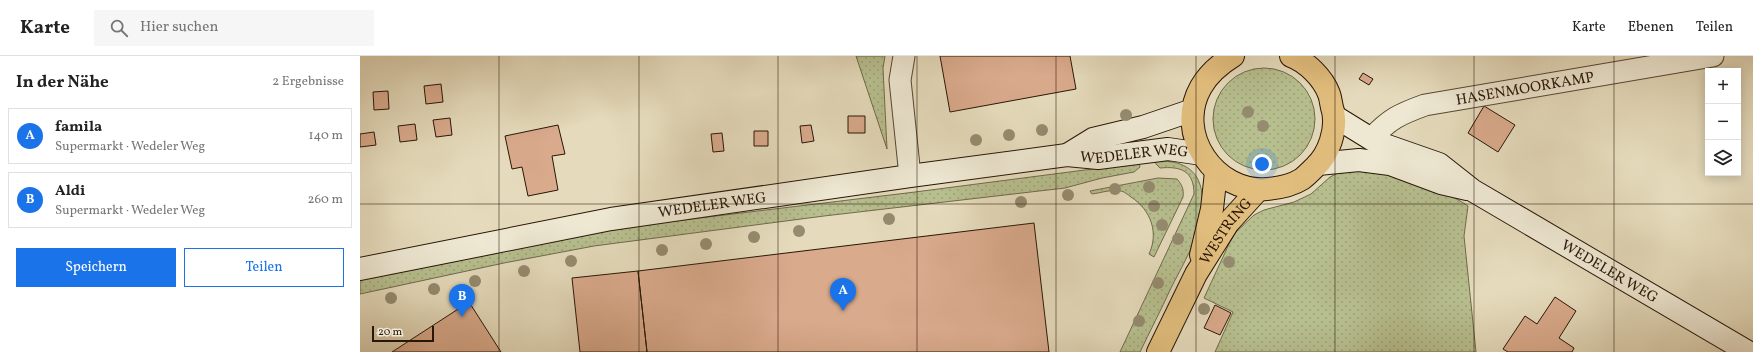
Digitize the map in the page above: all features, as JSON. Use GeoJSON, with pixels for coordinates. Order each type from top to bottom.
{"type":"FeatureCollection","features":[{"type":"Feature","properties":{"kind":"main road"},"geometry":{"type":"LineString","coordinates":[[1233,56],[1214,69],[1200,88],[1193,110],[1194,133],[1202,154],[1216,172],[1235,185],[1258,190],[1280,188],[1301,179],[1318,164],[1324,155],[1334,126],[1334,116],[1319,65],[1291,56]]}},
{"type":"Feature","properties":{"kind":"main road","name":"WEDELER WEG"},"geometry":{"type":"LineString","coordinates":[[1067,155],[1093,139],[1142,127],[1193,110]]}},
{"type":"Feature","properties":{"kind":"main road","name":"WEDELER WEG"},"geometry":{"type":"LineString","coordinates":[[1334,116],[1371,139],[1439,164],[1472,190],[1748,352]]}},
{"type":"Feature","properties":{"kind":"main road","name":"WEDELER WEG"},"geometry":{"type":"LineString","coordinates":[[360,269],[611,219],[910,176],[1067,155],[1098,158],[1168,149],[1202,154]]}},
{"type":"Feature","properties":{"kind":"main road","name":"WEDELER WEG"},"geometry":{"type":"LineString","coordinates":[[1318,164],[1359,160],[1390,164],[1440,183],[1472,190]]}},
{"type":"Feature","properties":{"kind":"main road","name":"WESTRING"},"geometry":{"type":"LineString","coordinates":[[1196,274],[1212,209],[1216,172]]}},
{"type":"Feature","properties":{"kind":"main road","name":"WESTRING"},"geometry":{"type":"LineString","coordinates":[[1158,352],[1196,274],[1228,223],[1258,190]]}},
{"type":"Feature","properties":{"kind":"street"},"geometry":{"type":"LineString","coordinates":[[904,56],[900,80],[910,176]]}},
{"type":"Feature","properties":{"kind":"street","name":"HASENMOORKAMP"},"geometry":{"type":"LineString","coordinates":[[1371,139],[1383,126],[1399,114],[1425,105],[1713,56]]}},
{"type":"Feature","properties":{"kind":"green space"},"geometry":{"type":"Polygon","coordinates":[[[856,56],[885,56],[883,68],[887,149],[856,56]]]}},
{"type":"Feature","properties":{"kind":"green space"},"geometry":{"type":"Polygon","coordinates":[[[1264,68],[1283,72],[1300,83],[1311,100],[1315,119],[1311,138],[1300,155],[1283,166],[1264,170],[1245,166],[1228,155],[1217,138],[1213,119],[1217,100],[1228,83],[1245,72],[1264,68]]]}},
{"type":"Feature","properties":{"kind":"green space"},"geometry":{"type":"Polygon","coordinates":[[[1155,161],[1171,162],[1183,165],[1192,172],[1198,180],[1201,191],[1201,216],[1198,230],[1189,252],[1140,352],[1120,352],[1194,194],[1192,180],[1189,175],[1180,169],[1160,168],[1155,161]]]}},
{"type":"Feature","properties":{"kind":"green space"},"geometry":{"type":"Polygon","coordinates":[[[1139,163],[1140,167],[1134,172],[1102,178],[1065,188],[824,216],[594,246],[504,263],[360,294],[360,280],[558,238],[650,224],[1139,163]]]}},
{"type":"Feature","properties":{"kind":"green space"},"geometry":{"type":"Polygon","coordinates":[[[1364,167],[1431,187],[1444,192],[1468,206],[1464,236],[1476,352],[1215,352],[1233,312],[1204,298],[1235,233],[1254,215],[1264,210],[1294,202],[1311,194],[1330,177],[1342,171],[1364,167]]]}},
{"type":"Feature","properties":{"kind":"green space"},"geometry":{"type":"Polygon","coordinates":[[[1158,178],[1177,179],[1182,187],[1183,197],[1154,257],[1149,254],[1152,246],[1153,230],[1144,208],[1126,193],[1121,191],[1092,194],[1090,191],[1158,178]]]}},
{"type":"Feature","properties":{"kind":"building"},"geometry":{"type":"Polygon","coordinates":[[[940,56],[1070,56],[1076,89],[950,112],[940,56]]]}},
{"type":"Feature","properties":{"kind":"building"},"geometry":{"type":"Polygon","coordinates":[[[1363,73],[1373,79],[1369,85],[1359,79],[1363,73]]]}},
{"type":"Feature","properties":{"kind":"building"},"geometry":{"type":"Polygon","coordinates":[[[441,84],[443,102],[426,104],[424,86],[441,84]]]}},
{"type":"Feature","properties":{"kind":"building"},"geometry":{"type":"Polygon","coordinates":[[[388,91],[389,109],[374,110],[373,92],[388,91]]]}},
{"type":"Feature","properties":{"kind":"building"},"geometry":{"type":"Polygon","coordinates":[[[1484,106],[1515,125],[1498,152],[1468,133],[1484,106]]]}},
{"type":"Feature","properties":{"kind":"building"},"geometry":{"type":"Polygon","coordinates":[[[848,116],[865,116],[865,133],[848,133],[848,116]]]}},
{"type":"Feature","properties":{"kind":"building"},"geometry":{"type":"Polygon","coordinates":[[[450,118],[452,135],[436,137],[433,120],[450,118]]]}},
{"type":"Feature","properties":{"kind":"building"},"geometry":{"type":"Polygon","coordinates":[[[415,124],[417,140],[400,142],[398,126],[415,124]]]}},
{"type":"Feature","properties":{"kind":"building"},"geometry":{"type":"Polygon","coordinates":[[[558,125],[565,154],[552,156],[558,190],[528,196],[522,167],[512,169],[505,136],[558,125]]]}},
{"type":"Feature","properties":{"kind":"building"},"geometry":{"type":"Polygon","coordinates":[[[811,125],[814,141],[802,143],[800,126],[811,125]]]}},
{"type":"Feature","properties":{"kind":"building"},"geometry":{"type":"Polygon","coordinates":[[[754,131],[768,131],[768,146],[754,146],[754,131]]]}},
{"type":"Feature","properties":{"kind":"building"},"geometry":{"type":"Polygon","coordinates":[[[374,132],[376,145],[360,147],[360,134],[374,132]]]}},
{"type":"Feature","properties":{"kind":"building"},"geometry":{"type":"Polygon","coordinates":[[[722,133],[724,151],[713,152],[711,134],[722,133]]]}},
{"type":"Feature","properties":{"kind":"building"},"geometry":{"type":"Polygon","coordinates":[[[1034,223],[1049,352],[647,352],[638,271],[1034,223]]]}},
{"type":"Feature","properties":{"kind":"building"},"geometry":{"type":"Polygon","coordinates":[[[638,271],[647,352],[580,352],[572,278],[638,271]]]}},
{"type":"Feature","properties":{"kind":"building"},"geometry":{"type":"Polygon","coordinates":[[[1555,297],[1576,311],[1559,338],[1574,348],[1572,352],[1508,352],[1503,349],[1525,316],[1537,324],[1555,297]]]}},
{"type":"Feature","properties":{"kind":"building"},"geometry":{"type":"Polygon","coordinates":[[[469,302],[501,352],[392,352],[469,302]]]}},
{"type":"Feature","properties":{"kind":"building"},"geometry":{"type":"Polygon","coordinates":[[[1215,305],[1231,313],[1220,335],[1204,328],[1215,305]]]}},
{"type":"Feature","properties":{"kind":"place","name":"famila"},"geometry":{"type":"Point","coordinates":[843,311]}},
{"type":"Feature","properties":{"kind":"place","name":"Aldi"},"geometry":{"type":"Point","coordinates":[462,317]}}]}
